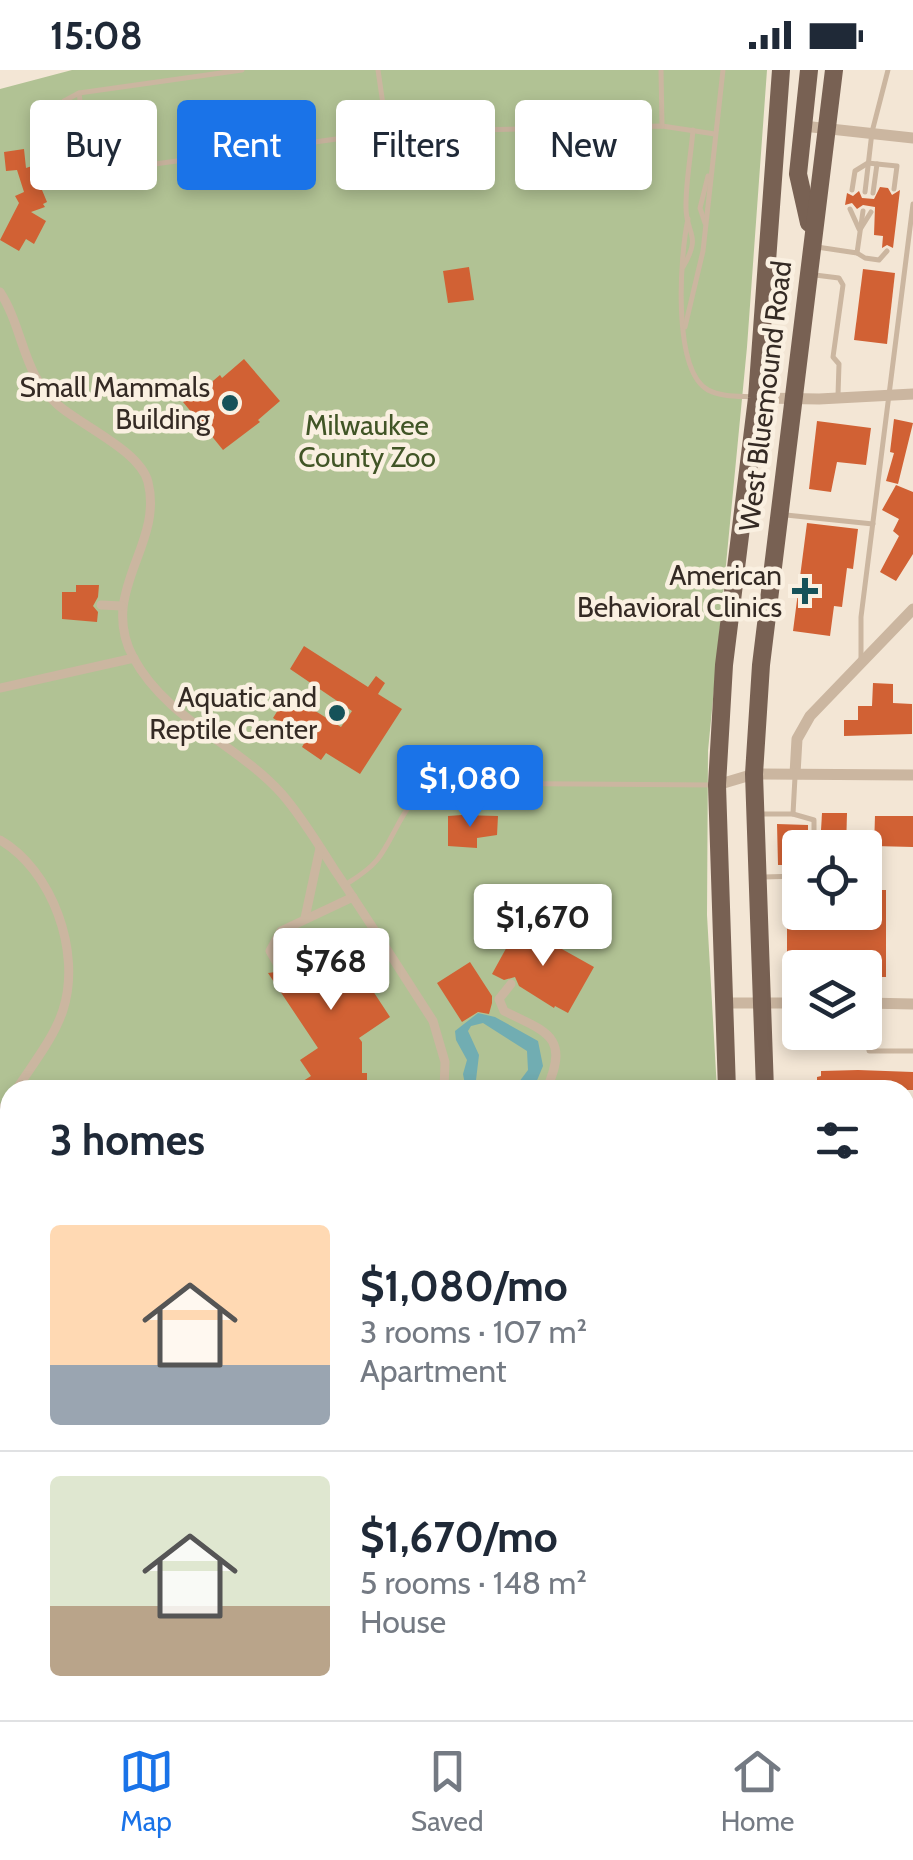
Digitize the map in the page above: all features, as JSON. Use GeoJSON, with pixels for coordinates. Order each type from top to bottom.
{"type":"FeatureCollection","features":[{"type":"Feature","properties":{"kind":"main road","name":"West Bluemound Road"},"geometry":{"type":"LineString","coordinates":[[727,1080],[717,785],[724,666],[757,398],[782,70]]}},
{"type":"Feature","properties":{"kind":"main road"},"geometry":{"type":"LineString","coordinates":[[810,70],[798,174],[812,242]]}},
{"type":"Feature","properties":{"kind":"main road","name":"West Bluemound Road"},"geometry":{"type":"LineString","coordinates":[[764,1080],[754,774],[761,665],[834,70]]}},
{"type":"Feature","properties":{"kind":"street"},"geometry":{"type":"LineString","coordinates":[[803,126],[913,138]]}},
{"type":"Feature","properties":{"kind":"street"},"geometry":{"type":"LineString","coordinates":[[0,292],[38,384],[56,404],[123,449],[140,464],[148,481],[150,519],[124,588],[122,606],[126,639],[134,658],[176,712],[267,778],[286,800],[433,1021],[446,1062],[445,1080]]}},
{"type":"Feature","properties":{"kind":"street"},"geometry":{"type":"LineString","coordinates":[[757,398],[913,394]]}},
{"type":"Feature","properties":{"kind":"street"},"geometry":{"type":"LineString","coordinates":[[101,606],[122,606]]}},
{"type":"Feature","properties":{"kind":"street"},"geometry":{"type":"LineString","coordinates":[[795,774],[797,739],[810,716],[913,608]]}},
{"type":"Feature","properties":{"kind":"street"},"geometry":{"type":"LineString","coordinates":[[0,688],[134,658]]}},
{"type":"Feature","properties":{"kind":"street"},"geometry":{"type":"LineString","coordinates":[[717,785],[754,774],[913,775]]}},
{"type":"Feature","properties":{"kind":"street"},"geometry":{"type":"LineString","coordinates":[[0,840],[20,853],[50,892],[64,932],[67,962],[64,1008],[22,1080]]}},
{"type":"Feature","properties":{"kind":"street"},"geometry":{"type":"LineString","coordinates":[[306,918],[320,848]]}},
{"type":"Feature","properties":{"kind":"street"},"geometry":{"type":"LineString","coordinates":[[278,965],[270,951],[280,931],[354,898]]}},
{"type":"Feature","properties":{"kind":"street"},"geometry":{"type":"LineString","coordinates":[[511,984],[498,999],[500,1005],[504,1011],[547,1032],[556,1049],[550,1080]]}},
{"type":"Feature","properties":{"kind":"street"},"geometry":{"type":"LineString","coordinates":[[723,1003],[782,1002]]}},
{"type":"Feature","properties":{"kind":"street"},"geometry":{"type":"LineString","coordinates":[[882,1003],[913,1004]]}},
{"type":"Feature","properties":{"kind":"lane"},"geometry":{"type":"LineString","coordinates":[[67,100],[79,93],[242,70]]}},
{"type":"Feature","properties":{"kind":"lane"},"geometry":{"type":"LineString","coordinates":[[378,70],[382,100]]}},
{"type":"Feature","properties":{"kind":"lane"},"geometry":{"type":"LineString","coordinates":[[661,70],[662,126]]}},
{"type":"Feature","properties":{"kind":"lane"},"geometry":{"type":"LineString","coordinates":[[685,327],[706,226],[724,70]]}},
{"type":"Feature","properties":{"kind":"lane"},"geometry":{"type":"LineString","coordinates":[[865,192],[872,132],[888,70]]}},
{"type":"Feature","properties":{"kind":"lane"},"geometry":{"type":"LineString","coordinates":[[79,93],[80,100]]}},
{"type":"Feature","properties":{"kind":"lane"},"geometry":{"type":"LineString","coordinates":[[495,130],[662,126],[715,134]]}},
{"type":"Feature","properties":{"kind":"lane"},"geometry":{"type":"LineString","coordinates":[[694,130],[679,300],[690,364],[705,388],[757,398]]}},
{"type":"Feature","properties":{"kind":"lane"},"geometry":{"type":"LineString","coordinates":[[157,163],[336,139]]}},
{"type":"Feature","properties":{"kind":"lane"},"geometry":{"type":"LineString","coordinates":[[852,190],[855,171],[868,163],[896,166],[894,188]]}},
{"type":"Feature","properties":{"kind":"lane"},"geometry":{"type":"LineString","coordinates":[[873,193],[877,164]]}},
{"type":"Feature","properties":{"kind":"lane"},"geometry":{"type":"LineString","coordinates":[[861,662],[861,617],[913,204]]}},
{"type":"Feature","properties":{"kind":"lane"},"geometry":{"type":"LineString","coordinates":[[850,209],[860,231]]}},
{"type":"Feature","properties":{"kind":"lane"},"geometry":{"type":"LineString","coordinates":[[856,253],[867,212]]}},
{"type":"Feature","properties":{"kind":"lane"},"geometry":{"type":"LineString","coordinates":[[812,242],[879,260],[887,250]]}},
{"type":"Feature","properties":{"kind":"lane"},"geometry":{"type":"LineString","coordinates":[[808,274],[839,278],[843,285],[834,357],[838,364],[838,398]]}},
{"type":"Feature","properties":{"kind":"lane"},"geometry":{"type":"LineString","coordinates":[[778,514],[872,524]]}},
{"type":"Feature","properties":{"kind":"lane"},"geometry":{"type":"LineString","coordinates":[[793,814],[795,774]]}},
{"type":"Feature","properties":{"kind":"lane"},"geometry":{"type":"LineString","coordinates":[[346,886],[380,857],[402,816],[428,786],[717,785]]}},
{"type":"Feature","properties":{"kind":"lane"},"geometry":{"type":"LineString","coordinates":[[755,814],[793,814],[814,820],[814,830]]}},
{"type":"Feature","properties":{"kind":"lane"},"geometry":{"type":"LineString","coordinates":[[757,877],[782,876]]}},
{"type":"Feature","properties":{"kind":"lane"},"geometry":{"type":"LineString","coordinates":[[868,1050],[913,1051]]}},
{"type":"Feature","properties":{"kind":"green space","name":"Milwaukee County Zoo"},"geometry":{"type":"Polygon","coordinates":[[[72,70],[767,70],[747,347],[708,751],[707,915],[716,1080],[0,1080],[0,89],[72,70]]]}},
{"type":"Feature","properties":{"kind":"water"},"geometry":{"type":"Polygon","coordinates":[[[478,1013],[495,1017],[538,1041],[543,1066],[537,1080],[520,1080],[528,1070],[527,1051],[483,1023],[468,1031],[479,1055],[476,1080],[464,1080],[467,1060],[455,1031],[478,1013]]]}},
{"type":"Feature","properties":{"kind":"building"},"geometry":{"type":"Polygon","coordinates":[[[24,149],[26,168],[30,167],[30,190],[42,190],[47,202],[45,207],[31,212],[46,221],[34,244],[26,239],[19,251],[0,240],[19,203],[15,196],[24,192],[17,170],[6,171],[4,152],[24,149]]]}},
{"type":"Feature","properties":{"kind":"building"},"geometry":{"type":"Polygon","coordinates":[[[880,187],[888,188],[892,195],[900,190],[893,248],[882,248],[883,236],[874,235],[875,207],[863,205],[857,209],[852,203],[845,205],[847,193],[853,196],[859,191],[862,198],[874,199],[880,187]]]}},
{"type":"Feature","properties":{"kind":"building"},"geometry":{"type":"Polygon","coordinates":[[[469,267],[474,300],[448,303],[443,271],[469,267]]]}},
{"type":"Feature","properties":{"kind":"building"},"geometry":{"type":"Polygon","coordinates":[[[863,269],[895,273],[887,344],[854,340],[863,269]]]}},
{"type":"Feature","properties":{"kind":"building","name":"Small Mammals Building"},"geometry":{"type":"Polygon","coordinates":[[[244,359],[280,401],[223,450],[210,434],[206,437],[199,428],[202,425],[183,402],[244,359]]]}},
{"type":"Feature","properties":{"kind":"building"},"geometry":{"type":"Polygon","coordinates":[[[894,419],[913,423],[898,484],[886,481],[894,453],[890,452],[894,419]]]}},
{"type":"Feature","properties":{"kind":"building"},"geometry":{"type":"Polygon","coordinates":[[[817,421],[871,428],[866,465],[837,462],[831,492],[809,489],[817,421]]]}},
{"type":"Feature","properties":{"kind":"building"},"geometry":{"type":"Polygon","coordinates":[[[896,485],[913,492],[913,554],[896,581],[880,572],[899,536],[893,531],[899,519],[882,510],[896,485]]]}},
{"type":"Feature","properties":{"kind":"building"},"geometry":{"type":"Polygon","coordinates":[[[807,523],[858,529],[853,569],[847,568],[842,607],[834,606],[830,636],[793,631],[807,523]]]}},
{"type":"Feature","properties":{"kind":"building"},"geometry":{"type":"Polygon","coordinates":[[[76,585],[99,585],[93,606],[98,612],[97,622],[62,619],[62,592],[76,592],[76,585]]]}},
{"type":"Feature","properties":{"kind":"building","name":"Aquatic and Reptile Center"},"geometry":{"type":"Polygon","coordinates":[[[304,646],[368,687],[376,676],[385,683],[378,694],[402,709],[360,774],[326,753],[321,760],[302,747],[306,740],[273,718],[288,694],[341,727],[352,711],[290,669],[304,646]]]}},
{"type":"Feature","properties":{"kind":"building"},"geometry":{"type":"Polygon","coordinates":[[[873,683],[893,684],[893,703],[912,704],[912,734],[844,736],[844,720],[858,720],[858,706],[872,706],[873,683]]]}},
{"type":"Feature","properties":{"kind":"building"},"geometry":{"type":"Polygon","coordinates":[[[822,813],[847,813],[847,830],[821,830],[822,813]]]}},
{"type":"Feature","properties":{"kind":"building"},"geometry":{"type":"Polygon","coordinates":[[[448,816],[498,816],[497,835],[477,838],[477,848],[448,846],[448,816]]]}},
{"type":"Feature","properties":{"kind":"building"},"geometry":{"type":"Polygon","coordinates":[[[875,816],[913,816],[913,847],[882,846],[882,830],[875,830],[875,816]]]}},
{"type":"Feature","properties":{"kind":"building"},"geometry":{"type":"Polygon","coordinates":[[[777,824],[808,825],[808,830],[782,830],[782,865],[778,865],[777,824]]]}},
{"type":"Feature","properties":{"kind":"building"},"geometry":{"type":"Polygon","coordinates":[[[882,890],[886,890],[886,977],[882,977],[882,950],[787,950],[787,930],[882,930],[882,890]]]}},
{"type":"Feature","properties":{"kind":"building"},"geometry":{"type":"Polygon","coordinates":[[[519,925],[594,967],[568,1013],[519,986],[515,977],[504,980],[492,974],[519,925]]]}},
{"type":"Feature","properties":{"kind":"building"},"geometry":{"type":"Polygon","coordinates":[[[333,930],[390,1017],[359,1038],[362,1073],[367,1073],[367,1080],[305,1080],[311,1076],[300,1060],[318,1048],[268,973],[283,971],[285,961],[333,930]]]}},
{"type":"Feature","properties":{"kind":"building"},"geometry":{"type":"Polygon","coordinates":[[[470,962],[492,996],[492,1003],[489,1014],[478,1012],[462,1022],[437,983],[470,962]]]}},
{"type":"Feature","properties":{"kind":"building"},"geometry":{"type":"Polygon","coordinates":[[[821,1071],[913,1072],[913,1080],[817,1080],[821,1071]]]}},
{"type":"Feature","properties":{"kind":"place","name":"Small Mammals Building"},"geometry":{"type":"Point","coordinates":[230,403]}},
{"type":"Feature","properties":{"kind":"place","name":"American Behavioral Clinics"},"geometry":{"type":"Point","coordinates":[805,591]}},
{"type":"Feature","properties":{"kind":"place","name":"Aquatic and Reptile Center"},"geometry":{"type":"Point","coordinates":[337,713]}}]}
